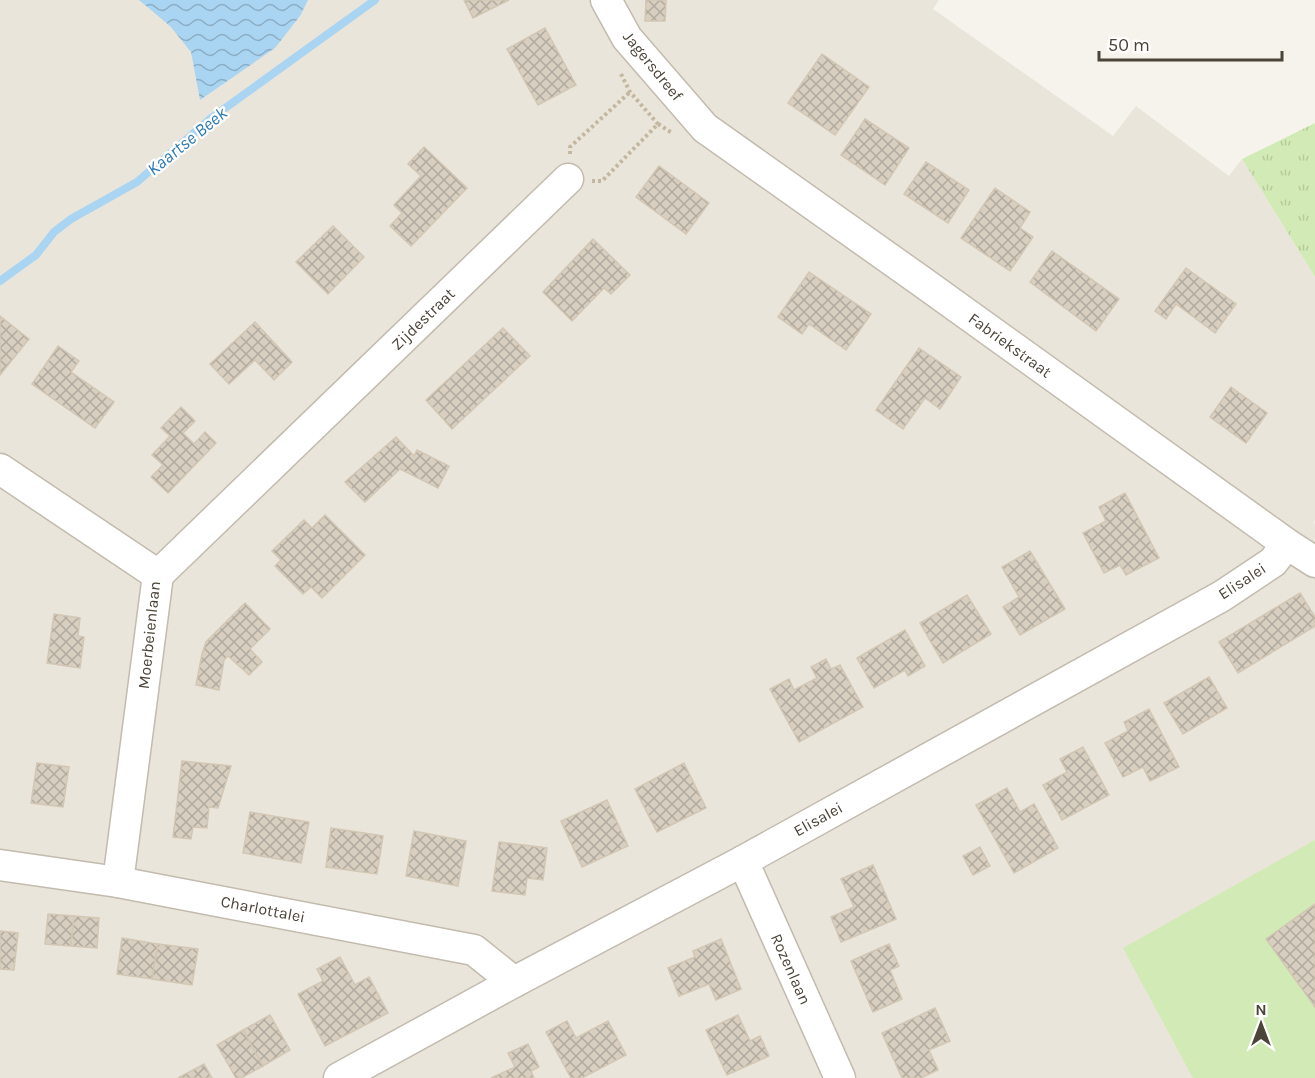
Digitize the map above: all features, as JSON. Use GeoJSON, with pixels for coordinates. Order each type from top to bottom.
{"type":"FeatureCollection","features":[{"type":"Feature","properties":{"kind":"street","name":"Jagersdreef"},"geometry":{"type":"LineString","coordinates":[[606,0],[627,38],[705,128]]}},
{"type":"Feature","properties":{"kind":"street","name":"Fabriekstraat"},"geometry":{"type":"LineString","coordinates":[[705,128],[1315,562]]}},
{"type":"Feature","properties":{"kind":"street","name":"Zijdestraat"},"geometry":{"type":"LineString","coordinates":[[158,575],[568,179]]}},
{"type":"Feature","properties":{"kind":"street","name":"Moerbeienlaan"},"geometry":{"type":"LineString","coordinates":[[0,469],[158,575],[118,882]]}},
{"type":"Feature","properties":{"kind":"street","name":"Elisalei"},"geometry":{"type":"LineString","coordinates":[[339,1078],[743,861],[1222,596],[1273,562],[1287,544]]}},
{"type":"Feature","properties":{"kind":"street","name":"Rozenlaan"},"geometry":{"type":"LineString","coordinates":[[743,861],[840,1078]]}},
{"type":"Feature","properties":{"kind":"street","name":"Charlottalei"},"geometry":{"type":"LineString","coordinates":[[0,865],[118,882],[474,950],[514,982]]}},
{"type":"Feature","properties":{"kind":"path"},"geometry":{"type":"LineString","coordinates":[[630,92],[570,147],[568,179],[602,182],[658,124],[680,139],[705,128]]}},
{"type":"Feature","properties":{"kind":"shaded area"},"geometry":{"type":"Polygon","coordinates":[[[0,0],[939,0],[933,9],[1113,136],[1136,106],[1229,176],[1242,159],[1315,277],[1315,521],[1313,522],[1315,524],[1315,1078],[0,1078],[0,0]]]}},
{"type":"Feature","properties":{"kind":"green space"},"geometry":{"type":"Polygon","coordinates":[[[1315,123],[1315,277],[1242,159],[1315,123]]]}},
{"type":"Feature","properties":{"kind":"green space"},"geometry":{"type":"Polygon","coordinates":[[[1315,840],[1315,1078],[1193,1078],[1123,948],[1315,840]]]}},
{"type":"Feature","properties":{"kind":"water"},"geometry":{"type":"Polygon","coordinates":[[[139,0],[308,0],[300,16],[275,48],[200,100],[191,52],[170,26],[139,0]]]}},
{"type":"Feature","properties":{"kind":"building"},"geometry":{"type":"Polygon","coordinates":[[[464,0],[509,0],[473,18],[464,0]]]}},
{"type":"Feature","properties":{"kind":"building"},"geometry":{"type":"Polygon","coordinates":[[[646,0],[666,0],[665,21],[645,21],[646,0]]]}},
{"type":"Feature","properties":{"kind":"building"},"geometry":{"type":"Polygon","coordinates":[[[545,28],[576,85],[538,105],[507,49],[545,28]]]}},
{"type":"Feature","properties":{"kind":"building"},"geometry":{"type":"Polygon","coordinates":[[[822,54],[869,87],[835,135],[788,103],[822,54]]]}},
{"type":"Feature","properties":{"kind":"building"},"geometry":{"type":"Polygon","coordinates":[[[865,119],[909,148],[885,185],[841,155],[865,119]]]}},
{"type":"Feature","properties":{"kind":"building"},"geometry":{"type":"Polygon","coordinates":[[[424,147],[467,188],[411,246],[390,226],[402,213],[394,205],[421,176],[408,164],[424,147]]]}},
{"type":"Feature","properties":{"kind":"building"},"geometry":{"type":"Polygon","coordinates":[[[926,162],[969,190],[948,223],[904,194],[926,162]]]}},
{"type":"Feature","properties":{"kind":"building"},"geometry":{"type":"Polygon","coordinates":[[[659,166],[709,203],[686,234],[636,197],[659,166]]]}},
{"type":"Feature","properties":{"kind":"building"},"geometry":{"type":"Polygon","coordinates":[[[995,188],[1030,212],[1020,228],[1033,237],[1010,271],[961,238],[995,188]]]}},
{"type":"Feature","properties":{"kind":"building"},"geometry":{"type":"Polygon","coordinates":[[[333,226],[364,257],[328,294],[296,262],[333,226]]]}},
{"type":"Feature","properties":{"kind":"building"},"geometry":{"type":"Polygon","coordinates":[[[593,239],[630,275],[611,294],[604,288],[572,321],[543,292],[593,239]]]}},
{"type":"Feature","properties":{"kind":"building"},"geometry":{"type":"Polygon","coordinates":[[[1052,251],[1119,299],[1096,331],[1030,282],[1052,251]]]}},
{"type":"Feature","properties":{"kind":"building"},"geometry":{"type":"Polygon","coordinates":[[[1186,268],[1236,304],[1215,333],[1176,304],[1166,319],[1155,311],[1186,268]]]}},
{"type":"Feature","properties":{"kind":"building"},"geometry":{"type":"Polygon","coordinates":[[[809,272],[871,314],[846,350],[809,324],[802,334],[778,317],[809,272]]]}},
{"type":"Feature","properties":{"kind":"building"},"geometry":{"type":"Polygon","coordinates":[[[0,316],[29,339],[0,375],[0,316]]]}},
{"type":"Feature","properties":{"kind":"building"},"geometry":{"type":"Polygon","coordinates":[[[255,322],[292,362],[274,380],[255,360],[229,384],[210,364],[255,322]]]}},
{"type":"Feature","properties":{"kind":"building"},"geometry":{"type":"Polygon","coordinates":[[[503,328],[530,356],[452,429],[426,400],[503,328]]]}},
{"type":"Feature","properties":{"kind":"building"},"geometry":{"type":"Polygon","coordinates":[[[58,346],[79,361],[71,372],[114,402],[95,428],[32,384],[58,346]]]}},
{"type":"Feature","properties":{"kind":"building"},"geometry":{"type":"Polygon","coordinates":[[[919,348],[961,377],[940,409],[925,398],[903,429],[876,410],[919,348]]]}},
{"type":"Feature","properties":{"kind":"building"},"geometry":{"type":"Polygon","coordinates":[[[1231,387],[1267,413],[1246,443],[1210,417],[1231,387]]]}},
{"type":"Feature","properties":{"kind":"building"},"geometry":{"type":"Polygon","coordinates":[[[181,407],[195,421],[183,433],[194,444],[205,432],[216,443],[168,493],[151,477],[163,465],[152,455],[170,436],[161,428],[181,407]]]}},
{"type":"Feature","properties":{"kind":"building"},"geometry":{"type":"Polygon","coordinates":[[[396,437],[414,456],[417,450],[449,466],[438,488],[400,469],[365,502],[345,482],[396,437]]]}},
{"type":"Feature","properties":{"kind":"building"},"geometry":{"type":"Polygon","coordinates":[[[1125,493],[1159,558],[1126,575],[1120,565],[1104,573],[1083,533],[1106,521],[1099,507],[1125,493]]]}},
{"type":"Feature","properties":{"kind":"building"},"geometry":{"type":"Polygon","coordinates":[[[325,515],[365,555],[322,598],[311,587],[303,594],[275,566],[281,560],[272,551],[304,520],[312,528],[325,515]]]}},
{"type":"Feature","properties":{"kind":"building"},"geometry":{"type":"Polygon","coordinates":[[[1030,551],[1065,609],[1020,635],[1003,607],[1019,597],[1002,567],[1030,551]]]}},
{"type":"Feature","properties":{"kind":"building"},"geometry":{"type":"Polygon","coordinates":[[[1300,593],[1315,617],[1315,626],[1238,673],[1219,642],[1300,593]]]}},
{"type":"Feature","properties":{"kind":"building"},"geometry":{"type":"Polygon","coordinates":[[[967,595],[991,634],[943,663],[920,623],[967,595]]]}},
{"type":"Feature","properties":{"kind":"building"},"geometry":{"type":"Polygon","coordinates":[[[245,603],[270,629],[250,649],[262,662],[249,675],[228,656],[224,660],[219,690],[196,685],[206,642],[245,603]]]}},
{"type":"Feature","properties":{"kind":"building"},"geometry":{"type":"Polygon","coordinates":[[[54,614],[80,618],[78,636],[84,637],[80,668],[47,663],[54,614]]]}},
{"type":"Feature","properties":{"kind":"building"},"geometry":{"type":"Polygon","coordinates":[[[905,630],[925,666],[908,676],[905,670],[874,688],[857,658],[905,630]]]}},
{"type":"Feature","properties":{"kind":"building"},"geometry":{"type":"Polygon","coordinates":[[[826,659],[831,669],[840,665],[863,707],[799,742],[770,689],[789,679],[794,690],[817,678],[811,667],[826,659]]]}},
{"type":"Feature","properties":{"kind":"building"},"geometry":{"type":"Polygon","coordinates":[[[1209,677],[1227,708],[1183,734],[1164,703],[1209,677]]]}},
{"type":"Feature","properties":{"kind":"building"},"geometry":{"type":"Polygon","coordinates":[[[1149,709],[1179,767],[1150,781],[1143,767],[1123,777],[1105,743],[1128,731],[1124,722],[1149,709]]]}},
{"type":"Feature","properties":{"kind":"building"},"geometry":{"type":"Polygon","coordinates":[[[1083,747],[1109,795],[1062,820],[1043,785],[1067,772],[1060,759],[1083,747]]]}},
{"type":"Feature","properties":{"kind":"building"},"geometry":{"type":"Polygon","coordinates":[[[182,761],[231,766],[218,808],[209,807],[207,828],[193,827],[191,839],[173,837],[182,761]]]}},
{"type":"Feature","properties":{"kind":"building"},"geometry":{"type":"Polygon","coordinates":[[[37,763],[69,767],[63,807],[31,803],[37,763]]]}},
{"type":"Feature","properties":{"kind":"building"},"geometry":{"type":"Polygon","coordinates":[[[684,763],[706,808],[657,832],[635,789],[684,763]]]}},
{"type":"Feature","properties":{"kind":"building"},"geometry":{"type":"Polygon","coordinates":[[[1007,788],[1020,812],[1034,804],[1058,848],[1014,873],[976,805],[1007,788]]]}},
{"type":"Feature","properties":{"kind":"building"},"geometry":{"type":"Polygon","coordinates":[[[607,800],[628,846],[582,867],[561,821],[607,800]]]}},
{"type":"Feature","properties":{"kind":"building"},"geometry":{"type":"Polygon","coordinates":[[[250,812],[309,822],[301,863],[243,853],[250,812]]]}},
{"type":"Feature","properties":{"kind":"building"},"geometry":{"type":"Polygon","coordinates":[[[331,828],[383,836],[377,874],[326,867],[331,828]]]}},
{"type":"Feature","properties":{"kind":"building"},"geometry":{"type":"Polygon","coordinates":[[[414,831],[466,841],[458,886],[406,876],[414,831]]]}},
{"type":"Feature","properties":{"kind":"building"},"geometry":{"type":"Polygon","coordinates":[[[499,842],[547,848],[543,880],[527,878],[525,895],[492,891],[499,842]]]}},
{"type":"Feature","properties":{"kind":"building"},"geometry":{"type":"Polygon","coordinates":[[[980,847],[990,866],[973,875],[963,856],[980,847]]]}},
{"type":"Feature","properties":{"kind":"building"},"geometry":{"type":"Polygon","coordinates":[[[873,865],[896,919],[841,942],[831,917],[854,907],[841,879],[873,865]]]}},
{"type":"Feature","properties":{"kind":"building"},"geometry":{"type":"Polygon","coordinates":[[[1315,904],[1315,1007],[1266,939],[1315,904]]]}},
{"type":"Feature","properties":{"kind":"building"},"geometry":{"type":"Polygon","coordinates":[[[48,914],[74,916],[71,946],[45,944],[48,914]]]}},
{"type":"Feature","properties":{"kind":"building"},"geometry":{"type":"Polygon","coordinates":[[[74,916],[99,918],[97,948],[71,946],[74,916]]]}},
{"type":"Feature","properties":{"kind":"building"},"geometry":{"type":"Polygon","coordinates":[[[0,931],[18,933],[14,970],[0,969],[0,931]]]}},
{"type":"Feature","properties":{"kind":"building"},"geometry":{"type":"Polygon","coordinates":[[[122,938],[158,944],[152,979],[117,974],[122,938]]]}},
{"type":"Feature","properties":{"kind":"building"},"geometry":{"type":"Polygon","coordinates":[[[721,939],[741,989],[716,1000],[709,984],[679,996],[668,968],[695,957],[693,951],[721,939]]]}},
{"type":"Feature","properties":{"kind":"building"},"geometry":{"type":"Polygon","coordinates":[[[158,944],[198,949],[192,985],[152,979],[158,944]]]}},
{"type":"Feature","properties":{"kind":"building"},"geometry":{"type":"Polygon","coordinates":[[[889,944],[899,966],[890,970],[902,999],[873,1012],[851,961],[889,944]]]}},
{"type":"Feature","properties":{"kind":"building"},"geometry":{"type":"Polygon","coordinates":[[[340,957],[355,985],[369,977],[388,1013],[325,1046],[298,994],[323,981],[317,969],[340,957]]]}},
{"type":"Feature","properties":{"kind":"building"},"geometry":{"type":"Polygon","coordinates":[[[935,1008],[950,1041],[929,1050],[938,1070],[921,1078],[902,1078],[882,1033],[935,1008]]]}},
{"type":"Feature","properties":{"kind":"building"},"geometry":{"type":"Polygon","coordinates":[[[270,1015],[290,1050],[263,1066],[243,1030],[270,1015]]]}},
{"type":"Feature","properties":{"kind":"building"},"geometry":{"type":"Polygon","coordinates":[[[738,1015],[750,1041],[760,1036],[769,1056],[727,1075],[706,1030],[738,1015]]]}},
{"type":"Feature","properties":{"kind":"building"},"geometry":{"type":"Polygon","coordinates":[[[567,1021],[576,1038],[608,1021],[626,1055],[582,1078],[571,1078],[546,1032],[567,1021]]]}},
{"type":"Feature","properties":{"kind":"building"},"geometry":{"type":"Polygon","coordinates":[[[243,1030],[263,1066],[241,1078],[236,1078],[217,1045],[243,1030]]]}},
{"type":"Feature","properties":{"kind":"building"},"geometry":{"type":"Polygon","coordinates":[[[528,1044],[539,1067],[531,1071],[534,1078],[491,1078],[515,1067],[508,1053],[528,1044]]]}},
{"type":"Feature","properties":{"kind":"building"},"geometry":{"type":"Polygon","coordinates":[[[204,1064],[212,1078],[178,1078],[204,1064]]]}},
{"type":"Feature","properties":{"kind":"waterway","name":"Kaartse Beek"},"geometry":{"type":"LineString","coordinates":[[0,281],[36,255],[54,232],[71,219],[137,182],[210,119],[375,0]]}}]}
